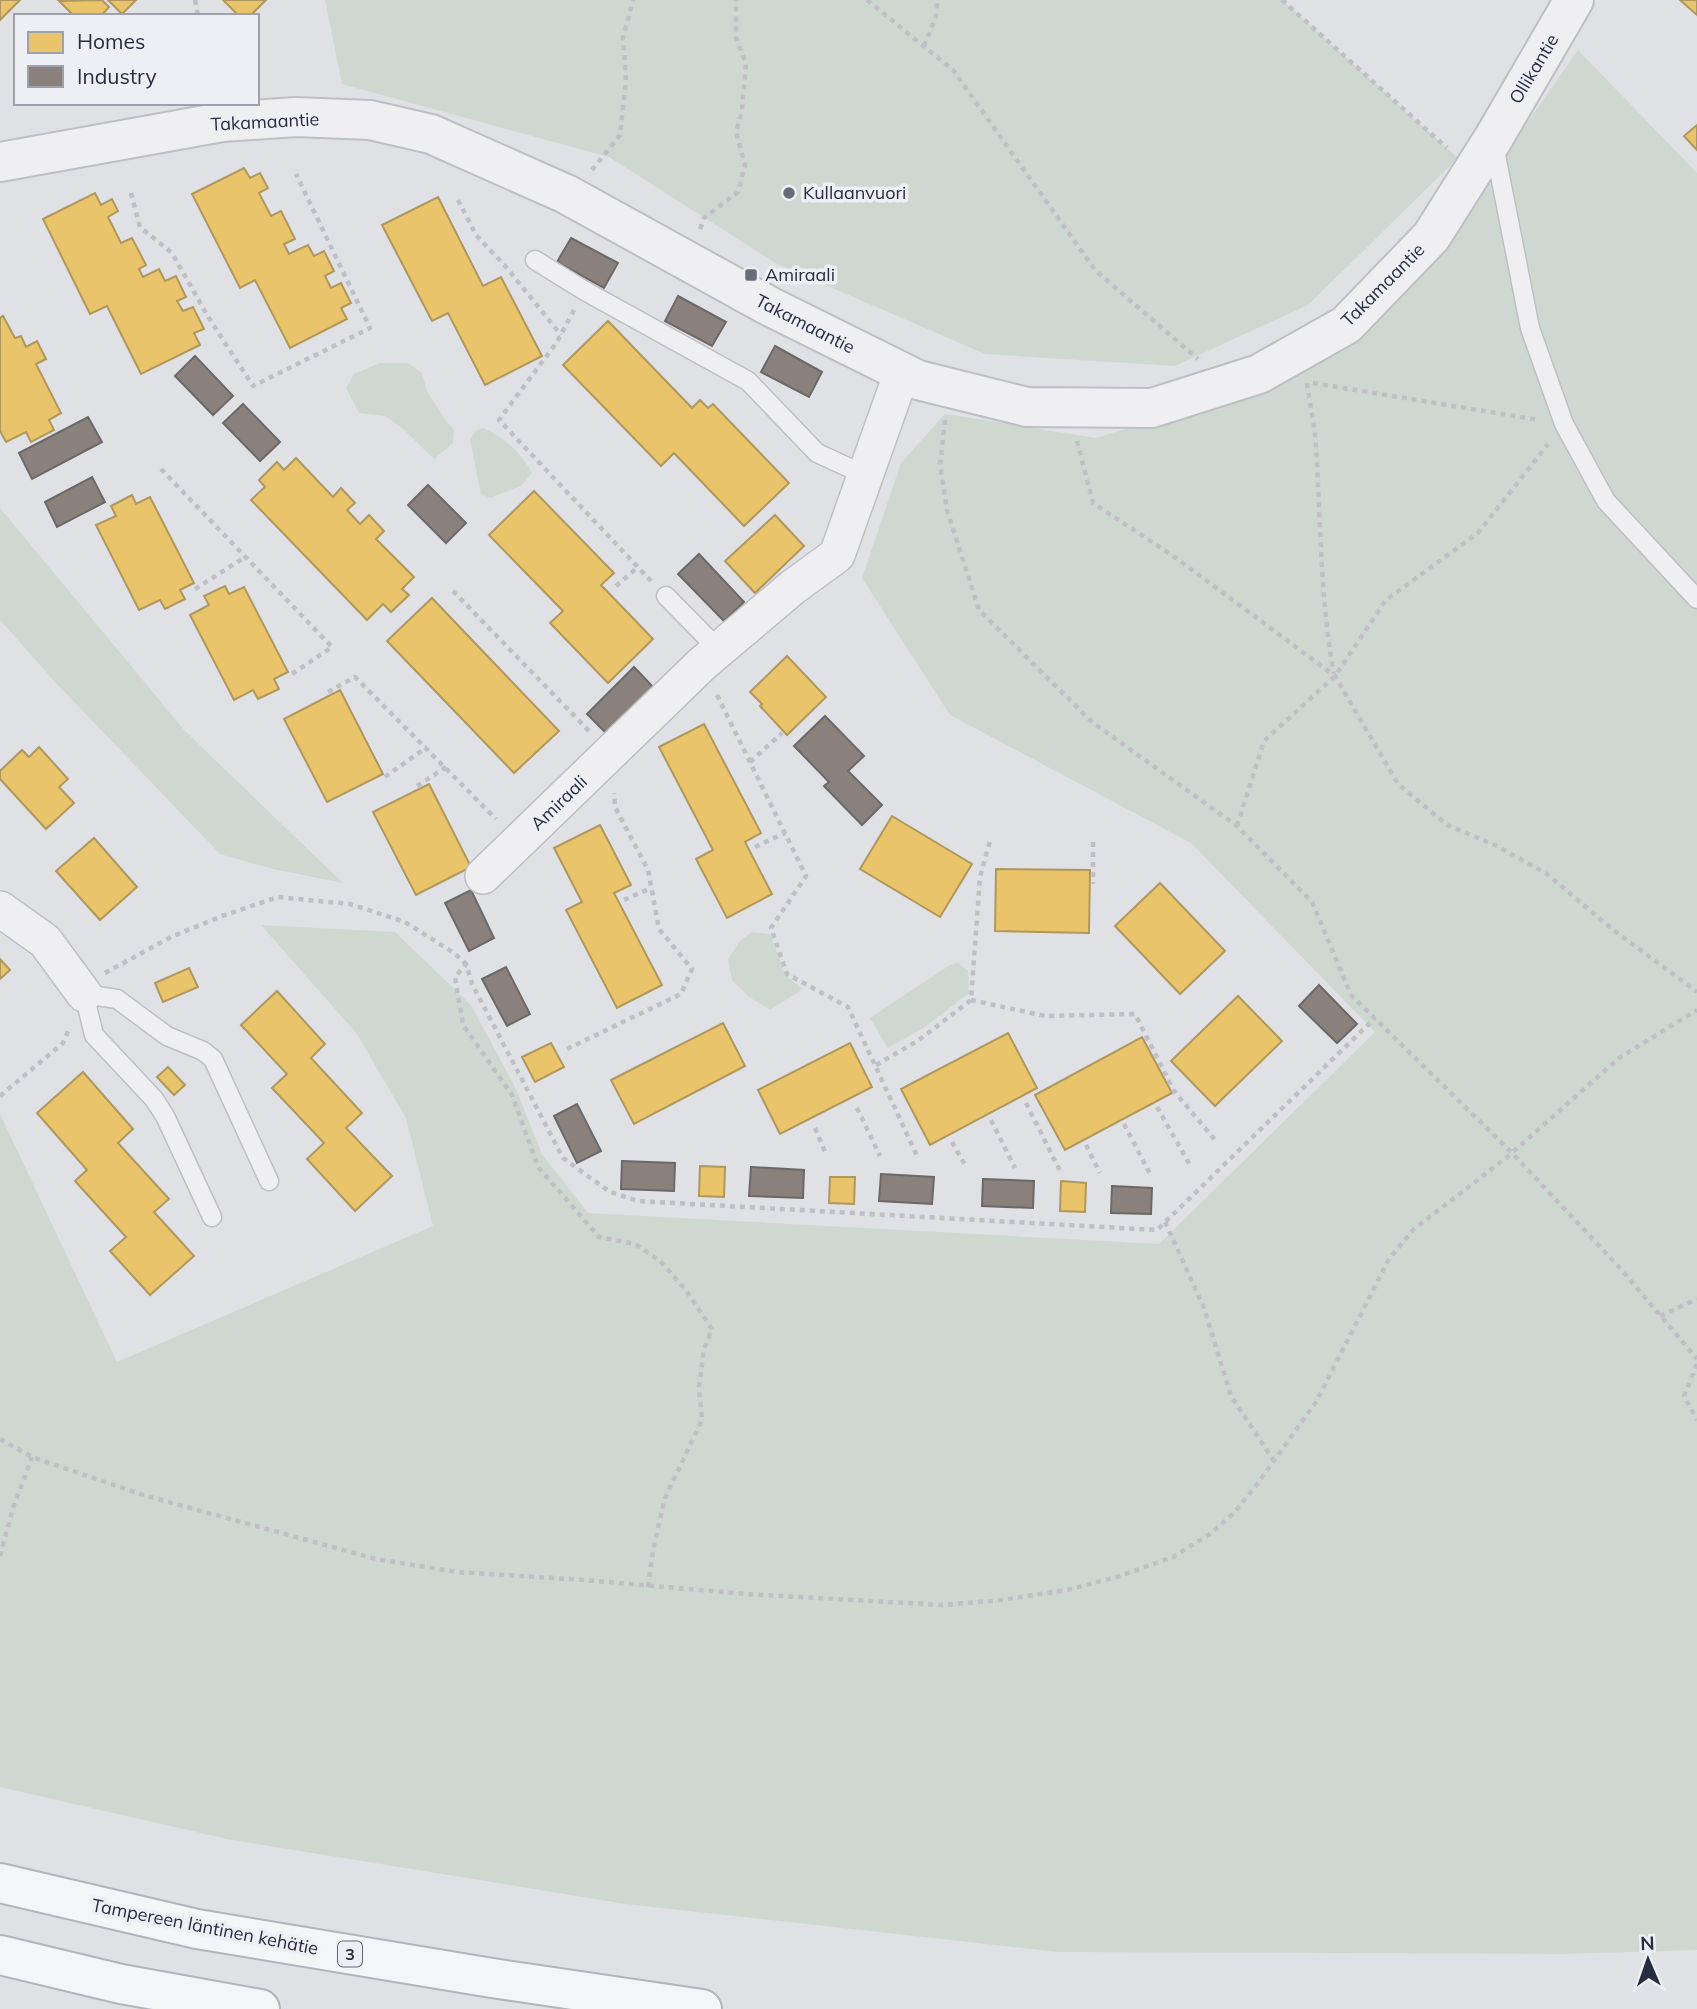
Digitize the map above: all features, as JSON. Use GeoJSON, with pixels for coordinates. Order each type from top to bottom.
{"type":"FeatureCollection","features":[{"type":"Feature","properties":{"kind":"highway","name":"Tampereen läntinen kehätie"},"geometry":{"type":"LineString","coordinates":[[0,1883],[197,1929],[492,1978],[702,2009]]}},
{"type":"Feature","properties":{"kind":"highway"},"geometry":{"type":"LineString","coordinates":[[0,1955],[121,1984],[260,2009]]}},
{"type":"Feature","properties":{"kind":"street","name":"Ollikantie"},"geometry":{"type":"LineString","coordinates":[[1493,139],[1574,0]]}},
{"type":"Feature","properties":{"kind":"street","name":"Takamaantie"},"geometry":{"type":"LineString","coordinates":[[0,162],[222,122],[284,118],[370,120],[430,134],[566,194],[769,306],[918,380],[1027,407],[1152,408],[1259,374],[1346,325],[1431,237],[1493,139]]}},
{"type":"Feature","properties":{"kind":"street","name":"Amiraali"},"geometry":{"type":"LineString","coordinates":[[483,877],[711,658],[786,593],[836,555],[902,372]]}},
{"type":"Feature","properties":{"kind":"street"},"geometry":{"type":"LineString","coordinates":[[0,909],[45,941],[84,994]]}},
{"type":"Feature","properties":{"kind":"lane"},"geometry":{"type":"LineString","coordinates":[[1493,139],[1530,328],[1564,424],[1606,501],[1697,599]]}},
{"type":"Feature","properties":{"kind":"lane"},"geometry":{"type":"LineString","coordinates":[[535,260],[584,291],[748,381],[817,453],[865,475]]}},
{"type":"Feature","properties":{"kind":"lane"},"geometry":{"type":"LineString","coordinates":[[666,596],[711,658]]}},
{"type":"Feature","properties":{"kind":"lane"},"geometry":{"type":"LineString","coordinates":[[212,1217],[165,1115],[154,1099],[94,1035],[84,994],[117,999],[167,1036],[203,1051],[213,1059],[269,1181]]}},
{"type":"Feature","properties":{"kind":"path"},"geometry":{"type":"LineString","coordinates":[[589,174],[620,135],[626,81],[623,38],[633,0]]}},
{"type":"Feature","properties":{"kind":"path"},"geometry":{"type":"LineString","coordinates":[[700,231],[704,218],[738,192],[745,165],[736,132],[742,110],[746,63],[736,38],[736,0]]}},
{"type":"Feature","properties":{"kind":"path"},"geometry":{"type":"LineString","coordinates":[[867,0],[953,70],[1095,270],[1206,365]]}},
{"type":"Feature","properties":{"kind":"path"},"geometry":{"type":"LineString","coordinates":[[924,46],[936,16],[937,0]]}},
{"type":"Feature","properties":{"kind":"path"},"geometry":{"type":"LineString","coordinates":[[1282,0],[1447,149]]}},
{"type":"Feature","properties":{"kind":"path"},"geometry":{"type":"LineString","coordinates":[[131,193],[140,227],[172,253],[206,315],[253,386],[370,328],[296,174]]}},
{"type":"Feature","properties":{"kind":"path"},"geometry":{"type":"LineString","coordinates":[[458,200],[476,235],[507,268],[561,335]]}},
{"type":"Feature","properties":{"kind":"path"},"geometry":{"type":"LineString","coordinates":[[584,291],[561,335],[499,420],[666,596]]}},
{"type":"Feature","properties":{"kind":"path"},"geometry":{"type":"LineString","coordinates":[[1237,826],[1264,740],[1335,676],[1386,600],[1478,533],[1564,424],[1259,374]]}},
{"type":"Feature","properties":{"kind":"path"},"geometry":{"type":"LineString","coordinates":[[1307,382],[1316,444],[1324,601],[1335,676],[1398,784],[1447,825],[1497,846],[1547,874],[1612,929],[1697,992]]}},
{"type":"Feature","properties":{"kind":"path"},"geometry":{"type":"LineString","coordinates":[[950,388],[940,464],[947,510],[979,610],[1091,722],[1237,826],[1312,902],[1351,995],[1512,1153],[1619,1268],[1697,1362],[1684,1396],[1697,1420]]}},
{"type":"Feature","properties":{"kind":"path"},"geometry":{"type":"LineString","coordinates":[[1069,407],[1093,503],[1176,558],[1335,676]]}},
{"type":"Feature","properties":{"kind":"path"},"geometry":{"type":"LineString","coordinates":[[161,469],[332,647],[292,674]]}},
{"type":"Feature","properties":{"kind":"path"},"geometry":{"type":"LineString","coordinates":[[195,589],[245,557]]}},
{"type":"Feature","properties":{"kind":"path"},"geometry":{"type":"LineString","coordinates":[[616,586],[638,567]]}},
{"type":"Feature","properties":{"kind":"path"},"geometry":{"type":"LineString","coordinates":[[453,591],[611,753],[615,807],[648,870],[659,929],[692,970],[681,994],[567,1049]]}},
{"type":"Feature","properties":{"kind":"path"},"geometry":{"type":"LineString","coordinates":[[711,658],[750,762],[806,876],[771,928],[787,974],[848,1007],[918,1157]]}},
{"type":"Feature","properties":{"kind":"path"},"geometry":{"type":"LineString","coordinates":[[328,692],[355,677],[518,842]]}},
{"type":"Feature","properties":{"kind":"path"},"geometry":{"type":"LineString","coordinates":[[750,762],[782,733]]}},
{"type":"Feature","properties":{"kind":"path"},"geometry":{"type":"LineString","coordinates":[[385,777],[427,747]]}},
{"type":"Feature","properties":{"kind":"path"},"geometry":{"type":"LineString","coordinates":[[416,786],[446,767]]}},
{"type":"Feature","properties":{"kind":"path"},"geometry":{"type":"LineString","coordinates":[[755,846],[785,832]]}},
{"type":"Feature","properties":{"kind":"path"},"geometry":{"type":"LineString","coordinates":[[876,1065],[919,1040],[971,1000],[980,877],[990,841]]}},
{"type":"Feature","properties":{"kind":"path"},"geometry":{"type":"LineString","coordinates":[[1093,842],[1093,884]]}},
{"type":"Feature","properties":{"kind":"path"},"geometry":{"type":"LineString","coordinates":[[624,900],[651,888]]}},
{"type":"Feature","properties":{"kind":"path"},"geometry":{"type":"LineString","coordinates":[[0,1096],[63,1043],[84,994],[108,971],[171,937],[222,915],[278,897],[350,904],[405,922],[454,953],[466,964],[472,984],[563,1158],[610,1192],[638,1201],[1157,1230],[1375,1018]]}},
{"type":"Feature","properties":{"kind":"path"},"geometry":{"type":"LineString","coordinates":[[466,964],[454,977],[463,1025],[512,1095],[538,1167],[599,1237],[635,1244],[660,1261],[685,1289],[712,1329],[704,1349],[699,1387],[702,1420],[665,1499],[653,1550],[648,1587]]}},
{"type":"Feature","properties":{"kind":"path"},"geometry":{"type":"LineString","coordinates":[[971,1000],[1045,1016],[1135,1014],[1174,1091],[1215,1140]]}},
{"type":"Feature","properties":{"kind":"path"},"geometry":{"type":"LineString","coordinates":[[0,1439],[32,1457],[143,1495],[376,1559],[457,1572],[943,1605],[1002,1600],[1067,1590],[1117,1577],[1173,1557],[1210,1534],[1233,1514],[1316,1402],[1389,1259],[1414,1230],[1512,1153],[1619,1058],[1697,1010]]}},
{"type":"Feature","properties":{"kind":"path"},"geometry":{"type":"LineString","coordinates":[[1026,1103],[1060,1171]]}},
{"type":"Feature","properties":{"kind":"path"},"geometry":{"type":"LineString","coordinates":[[1157,1107],[1190,1166]]}},
{"type":"Feature","properties":{"kind":"path"},"geometry":{"type":"LineString","coordinates":[[856,1108],[880,1156]]}},
{"type":"Feature","properties":{"kind":"path"},"geometry":{"type":"LineString","coordinates":[[991,1120],[1016,1168]]}},
{"type":"Feature","properties":{"kind":"path"},"geometry":{"type":"LineString","coordinates":[[1124,1124],[1151,1176]]}},
{"type":"Feature","properties":{"kind":"path"},"geometry":{"type":"LineString","coordinates":[[815,1128],[826,1154]]}},
{"type":"Feature","properties":{"kind":"path"},"geometry":{"type":"LineString","coordinates":[[952,1142],[965,1165]]}},
{"type":"Feature","properties":{"kind":"path"},"geometry":{"type":"LineString","coordinates":[[1086,1145],[1100,1173]]}},
{"type":"Feature","properties":{"kind":"path"},"geometry":{"type":"LineString","coordinates":[[1166,1221],[1204,1308],[1231,1396],[1274,1461]]}},
{"type":"Feature","properties":{"kind":"path"},"geometry":{"type":"LineString","coordinates":[[1660,1316],[1697,1299]]}},
{"type":"Feature","properties":{"kind":"path"},"geometry":{"type":"LineString","coordinates":[[0,1556],[13,1508],[32,1457]]}},
{"type":"Feature","properties":{"kind":"shaded area"},"geometry":{"type":"Polygon","coordinates":[[[325,0],[1282,0],[1458,158],[1308,305],[1175,366],[985,354],[777,264],[609,157],[342,84],[325,0]]]}},
{"type":"Feature","properties":{"kind":"shaded area"},"geometry":{"type":"Polygon","coordinates":[[[1578,50],[1697,173],[1697,1950],[1561,1954],[1058,1952],[626,1904],[227,1839],[0,1787],[0,1114],[117,1362],[433,1226],[406,1118],[357,1034],[261,925],[395,932],[471,1005],[515,1087],[542,1154],[588,1213],[1159,1244],[1375,1032],[1191,843],[950,715],[862,578],[901,463],[945,414],[1096,438],[1271,385],[1438,250],[1578,50]]]}},
{"type":"Feature","properties":{"kind":"shaded area"},"geometry":{"type":"Polygon","coordinates":[[[380,363],[408,363],[422,373],[427,391],[454,430],[453,443],[434,459],[401,427],[385,416],[359,413],[346,388],[354,374],[380,363]]]}},
{"type":"Feature","properties":{"kind":"shaded area"},"geometry":{"type":"Polygon","coordinates":[[[484,428],[511,446],[532,473],[521,486],[490,498],[481,494],[470,439],[477,430],[484,428]]]}},
{"type":"Feature","properties":{"kind":"shaded area"},"geometry":{"type":"Polygon","coordinates":[[[0,508],[185,731],[343,883],[273,869],[220,854],[55,682],[0,620],[0,508]]]}},
{"type":"Feature","properties":{"kind":"shaded area"},"geometry":{"type":"Polygon","coordinates":[[[752,932],[770,934],[786,976],[803,989],[770,1010],[749,997],[732,980],[728,959],[740,941],[752,932]]]}},
{"type":"Feature","properties":{"kind":"shaded area"},"geometry":{"type":"Polygon","coordinates":[[[958,963],[968,971],[969,993],[925,1027],[888,1048],[870,1018],[950,965],[958,963]]]}},
{"type":"Feature","properties":{"kind":"building: Homes"},"geometry":{"type":"Polygon","coordinates":[[[0,0],[20,0],[0,20],[0,0]]]}},
{"type":"Feature","properties":{"kind":"building: Homes"},"geometry":{"type":"Polygon","coordinates":[[[102,0],[109,7],[103,14],[72,14],[59,1],[102,0]]]}},
{"type":"Feature","properties":{"kind":"building: Homes"},"geometry":{"type":"Polygon","coordinates":[[[108,0],[136,0],[122,14],[108,0]]]}},
{"type":"Feature","properties":{"kind":"building: Homes"},"geometry":{"type":"Polygon","coordinates":[[[223,0],[266,0],[252,14],[237,14],[223,0]]]}},
{"type":"Feature","properties":{"kind":"building: Homes"},"geometry":{"type":"Polygon","coordinates":[[[1680,0],[1697,0],[1697,15],[1680,0]]]}},
{"type":"Feature","properties":{"kind":"building: Homes"},"geometry":{"type":"Polygon","coordinates":[[[1697,125],[1697,150],[1684,136],[1697,125]]]}},
{"type":"Feature","properties":{"kind":"building: Homes"},"geometry":{"type":"Polygon","coordinates":[[[244,168],[250,178],[260,173],[268,188],[259,193],[271,216],[281,211],[295,239],[284,244],[289,254],[308,245],[314,256],[324,251],[334,271],[325,276],[331,288],[341,283],[351,303],[341,308],[347,319],[290,348],[255,280],[240,288],[192,194],[244,168]]]}},
{"type":"Feature","properties":{"kind":"building: Homes"},"geometry":{"type":"Polygon","coordinates":[[[95,193],[101,205],[112,199],[118,211],[108,217],[121,243],[132,238],[146,265],[139,269],[143,277],[159,269],[165,281],[176,276],[186,297],[177,301],[183,311],[193,307],[204,329],[194,333],[200,345],[141,374],[107,306],[90,314],[43,219],[95,193]]]}},
{"type":"Feature","properties":{"kind":"building: Homes"},"geometry":{"type":"Polygon","coordinates":[[[438,197],[483,286],[501,277],[542,356],[485,385],[448,313],[432,321],[382,225],[438,197]]]}},
{"type":"Feature","properties":{"kind":"building: Homes"},"geometry":{"type":"Polygon","coordinates":[[[3,316],[15,338],[21,336],[26,347],[37,341],[46,359],[36,364],[61,413],[49,420],[54,430],[31,442],[26,432],[6,442],[0,431],[0,318],[3,316]]]}},
{"type":"Feature","properties":{"kind":"building: Homes"},"geometry":{"type":"Polygon","coordinates":[[[608,321],[692,408],[700,400],[708,408],[713,404],[789,483],[744,526],[674,453],[661,466],[563,365],[608,321]]]}},
{"type":"Feature","properties":{"kind":"building: Homes"},"geometry":{"type":"Polygon","coordinates":[[[296,458],[333,497],[341,488],[355,503],[347,510],[360,524],[369,515],[384,531],[376,539],[414,577],[402,589],[409,595],[391,612],[383,604],[367,620],[251,500],[265,487],[259,480],[277,462],[284,470],[296,458]]]}},
{"type":"Feature","properties":{"kind":"building: Homes"},"geometry":{"type":"Polygon","coordinates":[[[534,491],[614,573],[601,585],[653,639],[608,683],[550,623],[563,611],[489,535],[534,491]]]}},
{"type":"Feature","properties":{"kind":"building: Homes"},"geometry":{"type":"Polygon","coordinates":[[[132,495],[136,504],[150,497],[194,583],[180,590],[185,599],[165,609],[160,600],[139,610],[96,525],[116,516],[111,506],[132,495]]]}},
{"type":"Feature","properties":{"kind":"building: Homes"},"geometry":{"type":"Polygon","coordinates":[[[775,515],[804,546],[755,593],[725,561],[775,515]]]}},
{"type":"Feature","properties":{"kind":"building: Homes"},"geometry":{"type":"Polygon","coordinates":[[[225,586],[229,594],[244,587],[288,672],[274,679],[279,689],[258,699],[253,690],[234,700],[190,615],[209,605],[204,596],[225,586]]]}},
{"type":"Feature","properties":{"kind":"building: Homes"},"geometry":{"type":"Polygon","coordinates":[[[432,598],[559,731],[514,773],[387,641],[432,598]]]}},
{"type":"Feature","properties":{"kind":"building: Homes"},"geometry":{"type":"Polygon","coordinates":[[[787,656],[826,697],[787,735],[750,692],[787,656]]]}},
{"type":"Feature","properties":{"kind":"building: Homes"},"geometry":{"type":"Polygon","coordinates":[[[340,690],[383,774],[327,802],[284,719],[340,690]]]}},
{"type":"Feature","properties":{"kind":"building: Homes"},"geometry":{"type":"Polygon","coordinates":[[[704,724],[761,833],[745,842],[772,894],[727,918],[696,859],[713,850],[659,747],[704,724]]]}},
{"type":"Feature","properties":{"kind":"building: Homes"},"geometry":{"type":"Polygon","coordinates":[[[39,747],[68,779],[59,787],[74,803],[46,829],[0,779],[0,771],[22,750],[29,757],[39,747]]]}},
{"type":"Feature","properties":{"kind":"building: Homes"},"geometry":{"type":"Polygon","coordinates":[[[429,784],[471,867],[416,895],[373,812],[429,784]]]}},
{"type":"Feature","properties":{"kind":"building: Homes"},"geometry":{"type":"Polygon","coordinates":[[[892,816],[972,864],[940,917],[860,869],[892,816]]]}},
{"type":"Feature","properties":{"kind":"building: Homes"},"geometry":{"type":"Polygon","coordinates":[[[600,825],[631,885],[614,893],[662,985],[617,1008],[566,910],[582,902],[554,848],[600,825]]]}},
{"type":"Feature","properties":{"kind":"building: Homes"},"geometry":{"type":"Polygon","coordinates":[[[94,838],[137,887],[100,920],[56,871],[94,838]]]}},
{"type":"Feature","properties":{"kind":"building: Homes"},"geometry":{"type":"Polygon","coordinates":[[[996,869],[1090,870],[1089,933],[995,931],[996,869]]]}},
{"type":"Feature","properties":{"kind":"building: Homes"},"geometry":{"type":"Polygon","coordinates":[[[1160,883],[1225,951],[1180,994],[1115,926],[1160,883]]]}},
{"type":"Feature","properties":{"kind":"building: Homes"},"geometry":{"type":"Polygon","coordinates":[[[0,959],[10,970],[0,979],[0,959]]]}},
{"type":"Feature","properties":{"kind":"building: Homes"},"geometry":{"type":"Polygon","coordinates":[[[189,968],[198,987],[163,1002],[155,983],[189,968]]]}},
{"type":"Feature","properties":{"kind":"building: Homes"},"geometry":{"type":"Polygon","coordinates":[[[277,991],[325,1044],[311,1058],[362,1113],[346,1128],[392,1176],[355,1211],[307,1159],[324,1143],[272,1088],[287,1074],[241,1025],[277,991]]]}},
{"type":"Feature","properties":{"kind":"building: Homes"},"geometry":{"type":"Polygon","coordinates":[[[1238,996],[1282,1041],[1215,1106],[1171,1061],[1238,996]]]}},
{"type":"Feature","properties":{"kind":"building: Homes"},"geometry":{"type":"Polygon","coordinates":[[[723,1023],[745,1066],[634,1124],[611,1080],[723,1023]]]}},
{"type":"Feature","properties":{"kind":"building: Homes"},"geometry":{"type":"Polygon","coordinates":[[[1008,1033],[1037,1088],[930,1145],[901,1089],[1008,1033]]]}},
{"type":"Feature","properties":{"kind":"building: Homes"},"geometry":{"type":"Polygon","coordinates":[[[1142,1037],[1172,1093],[1065,1150],[1035,1095],[1142,1037]]]}},
{"type":"Feature","properties":{"kind":"building: Homes"},"geometry":{"type":"Polygon","coordinates":[[[551,1043],[564,1067],[535,1082],[522,1057],[551,1043]]]}},
{"type":"Feature","properties":{"kind":"building: Homes"},"geometry":{"type":"Polygon","coordinates":[[[850,1043],[872,1087],[780,1134],[758,1090],[850,1043]]]}},
{"type":"Feature","properties":{"kind":"building: Homes"},"geometry":{"type":"Polygon","coordinates":[[[168,1067],[185,1085],[174,1095],[157,1077],[168,1067]]]}},
{"type":"Feature","properties":{"kind":"building: Homes"},"geometry":{"type":"Polygon","coordinates":[[[83,1072],[133,1129],[118,1143],[169,1199],[154,1212],[194,1256],[150,1295],[110,1251],[126,1237],[75,1181],[87,1170],[37,1113],[83,1072]]]}},
{"type":"Feature","properties":{"kind":"building: Homes"},"geometry":{"type":"Polygon","coordinates":[[[700,1166],[725,1167],[724,1197],[699,1196],[700,1166]]]}},
{"type":"Feature","properties":{"kind":"building: Homes"},"geometry":{"type":"Polygon","coordinates":[[[830,1177],[855,1177],[854,1204],[829,1203],[830,1177]]]}},
{"type":"Feature","properties":{"kind":"building: Homes"},"geometry":{"type":"Polygon","coordinates":[[[1061,1181],[1086,1183],[1085,1212],[1060,1211],[1061,1181]]]}},
{"type":"Feature","properties":{"kind":"building: Industry"},"geometry":{"type":"Polygon","coordinates":[[[571,238],[618,263],[604,288],[557,262],[571,238]]]}},
{"type":"Feature","properties":{"kind":"building: Industry"},"geometry":{"type":"Polygon","coordinates":[[[678,296],[726,322],[712,346],[665,321],[678,296]]]}},
{"type":"Feature","properties":{"kind":"building: Industry"},"geometry":{"type":"Polygon","coordinates":[[[775,346],[822,372],[809,397],[761,372],[775,346]]]}},
{"type":"Feature","properties":{"kind":"building: Industry"},"geometry":{"type":"Polygon","coordinates":[[[195,356],[233,396],[213,415],[175,376],[195,356]]]}},
{"type":"Feature","properties":{"kind":"building: Industry"},"geometry":{"type":"Polygon","coordinates":[[[243,404],[280,442],[260,461],[223,423],[243,404]]]}},
{"type":"Feature","properties":{"kind":"building: Industry"},"geometry":{"type":"Polygon","coordinates":[[[88,417],[102,442],[32,479],[19,453],[88,417]]]}},
{"type":"Feature","properties":{"kind":"building: Industry"},"geometry":{"type":"Polygon","coordinates":[[[92,477],[105,502],[57,527],[45,502],[92,477]]]}},
{"type":"Feature","properties":{"kind":"building: Industry"},"geometry":{"type":"Polygon","coordinates":[[[428,485],[466,523],[446,543],[408,505],[428,485]]]}},
{"type":"Feature","properties":{"kind":"building: Industry"},"geometry":{"type":"Polygon","coordinates":[[[699,554],[744,602],[724,621],[678,574],[699,554]]]}},
{"type":"Feature","properties":{"kind":"building: Industry"},"geometry":{"type":"Polygon","coordinates":[[[634,667],[654,688],[607,734],[587,714],[634,667]]]}},
{"type":"Feature","properties":{"kind":"building: Industry"},"geometry":{"type":"Polygon","coordinates":[[[825,716],[864,756],[848,771],[882,805],[862,825],[824,786],[829,782],[794,746],[825,716]]]}},
{"type":"Feature","properties":{"kind":"building: Industry"},"geometry":{"type":"Polygon","coordinates":[[[471,890],[494,938],[469,951],[445,903],[471,890]]]}},
{"type":"Feature","properties":{"kind":"building: Industry"},"geometry":{"type":"Polygon","coordinates":[[[506,967],[530,1014],[507,1026],[482,979],[506,967]]]}},
{"type":"Feature","properties":{"kind":"building: Industry"},"geometry":{"type":"Polygon","coordinates":[[[1319,985],[1357,1024],[1337,1043],[1299,1006],[1319,985]]]}},
{"type":"Feature","properties":{"kind":"building: Industry"},"geometry":{"type":"Polygon","coordinates":[[[577,1104],[601,1151],[577,1163],[554,1116],[577,1104]]]}},
{"type":"Feature","properties":{"kind":"building: Industry"},"geometry":{"type":"Polygon","coordinates":[[[622,1161],[675,1163],[674,1191],[621,1189],[622,1161]]]}},
{"type":"Feature","properties":{"kind":"building: Industry"},"geometry":{"type":"Polygon","coordinates":[[[751,1167],[804,1170],[803,1198],[749,1196],[751,1167]]]}},
{"type":"Feature","properties":{"kind":"building: Industry"},"geometry":{"type":"Polygon","coordinates":[[[881,1174],[934,1177],[932,1204],[879,1201],[881,1174]]]}},
{"type":"Feature","properties":{"kind":"building: Industry"},"geometry":{"type":"Polygon","coordinates":[[[983,1179],[1034,1181],[1033,1208],[982,1206],[983,1179]]]}},
{"type":"Feature","properties":{"kind":"building: Industry"},"geometry":{"type":"Polygon","coordinates":[[[1112,1186],[1152,1188],[1151,1214],[1111,1213],[1112,1186]]]}},
{"type":"Feature","properties":{"kind":"place","name":"Kullaanvuori"},"geometry":{"type":"Point","coordinates":[789,193]}},
{"type":"Feature","properties":{"kind":"place","name":"Amiraali"},"geometry":{"type":"Point","coordinates":[751,275]}}]}
